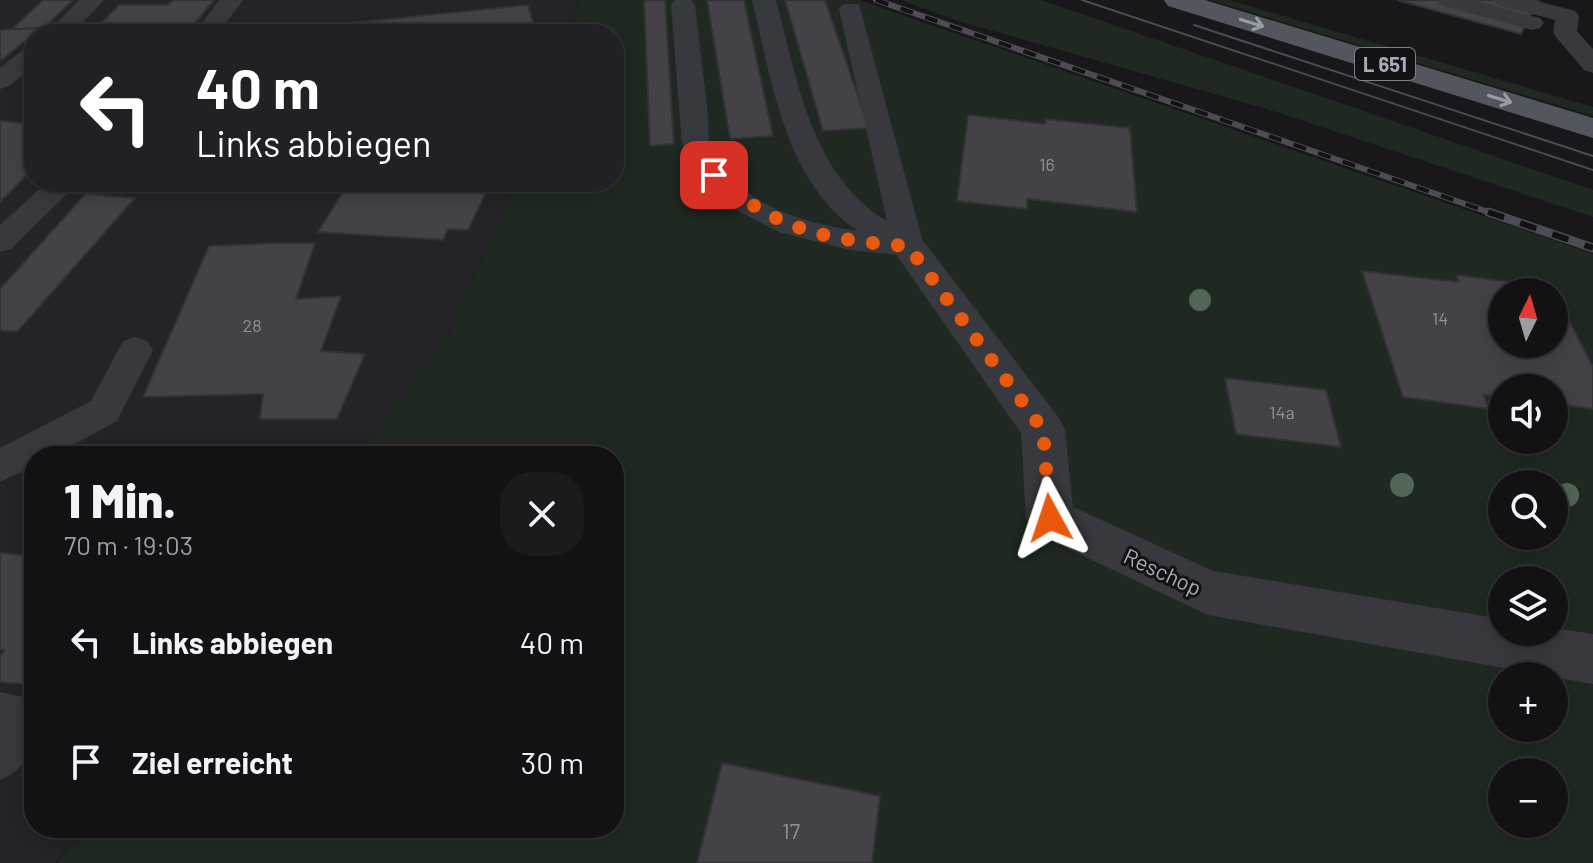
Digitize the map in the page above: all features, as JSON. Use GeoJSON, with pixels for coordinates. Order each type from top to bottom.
{"type":"FeatureCollection","features":[{"type":"Feature","properties":{"kind":"main road","name":"L 651"},"geometry":{"type":"LineString","coordinates":[[1177,0],[1593,128]]}},
{"type":"Feature","properties":{"kind":"main road","name":"L 651"},"geometry":{"type":"LineString","coordinates":[[1261,0],[1418,45]]}},
{"type":"Feature","properties":{"kind":"street","name":"Reschop"},"geometry":{"type":"LineString","coordinates":[[908,246],[1043,430],[1050,518],[1208,593],[1593,659]]}},
{"type":"Feature","properties":{"kind":"lane"},"geometry":{"type":"LineString","coordinates":[[68,24],[92,0]]}},
{"type":"Feature","properties":{"kind":"lane"},"geometry":{"type":"LineString","coordinates":[[213,24],[231,0]]}},
{"type":"Feature","properties":{"kind":"lane"},"geometry":{"type":"LineString","coordinates":[[764,0],[801,136],[819,168],[842,203],[873,227],[908,246]]}},
{"type":"Feature","properties":{"kind":"lane"},"geometry":{"type":"LineString","coordinates":[[1448,0],[1565,16]]}},
{"type":"Feature","properties":{"kind":"lane"},"geometry":{"type":"LineString","coordinates":[[1506,0],[1565,16],[1593,65]]}},
{"type":"Feature","properties":{"kind":"lane"},"geometry":{"type":"LineString","coordinates":[[683,5],[697,150],[714,175],[744,202],[814,234],[908,246]]}},
{"type":"Feature","properties":{"kind":"lane"},"geometry":{"type":"LineString","coordinates":[[851,9],[908,246]]}},
{"type":"Feature","properties":{"kind":"lane"},"geometry":{"type":"LineString","coordinates":[[0,81],[24,61]]}},
{"type":"Feature","properties":{"kind":"lane"},"geometry":{"type":"LineString","coordinates":[[0,242],[53,192]]}},
{"type":"Feature","properties":{"kind":"lane"},"geometry":{"type":"LineString","coordinates":[[38,446],[104,411],[135,350]]}},
{"type":"Feature","properties":{"kind":"lane"},"geometry":{"type":"LineString","coordinates":[[0,466],[24,453]]}},
{"type":"Feature","properties":{"kind":"lane"},"geometry":{"type":"LineString","coordinates":[[0,715],[24,718],[0,755]]}},
{"type":"Feature","properties":{"kind":"shaded area"},"geometry":{"type":"Polygon","coordinates":[[[0,0],[578,0],[572,24],[24,24],[24,192],[512,192],[449,334],[365,446],[24,446],[24,838],[75,838],[56,863],[0,863],[0,0]]]}},
{"type":"Feature","properties":{"kind":"shaded area"},"geometry":{"type":"Polygon","coordinates":[[[578,0],[859,0],[1593,254],[1593,863],[57,863],[75,838],[624,838],[624,446],[365,446],[449,334],[512,192],[624,192],[624,24],[572,24],[578,0]]]}},
{"type":"Feature","properties":{"kind":"shaded area"},"geometry":{"type":"Polygon","coordinates":[[[901,0],[1041,0],[1593,190],[1593,217],[1270,110],[958,21],[901,0]]]}},
{"type":"Feature","properties":{"kind":"shaded area"},"geometry":{"type":"Polygon","coordinates":[[[1210,0],[1229,0],[1593,107],[1593,116],[1210,0]]]}},
{"type":"Feature","properties":{"kind":"building"},"geometry":{"type":"Polygon","coordinates":[[[43,0],[73,0],[48,24],[24,24],[24,29],[12,29],[43,0]]]}},
{"type":"Feature","properties":{"kind":"building"},"geometry":{"type":"Polygon","coordinates":[[[173,0],[214,0],[194,24],[100,24],[119,5],[168,5],[173,0]]]}},
{"type":"Feature","properties":{"kind":"building"},"geometry":{"type":"Polygon","coordinates":[[[644,0],[665,0],[674,144],[650,146],[644,0]]]}},
{"type":"Feature","properties":{"kind":"building"},"geometry":{"type":"Polygon","coordinates":[[[707,0],[744,0],[773,136],[730,139],[707,0]]]}},
{"type":"Feature","properties":{"kind":"building"},"geometry":{"type":"Polygon","coordinates":[[[785,0],[825,0],[869,128],[823,131],[785,0]]]}},
{"type":"Feature","properties":{"kind":"building"},"geometry":{"type":"Polygon","coordinates":[[[1397,0],[1539,0],[1521,34],[1397,0]]]}},
{"type":"Feature","properties":{"kind":"building"},"geometry":{"type":"Polygon","coordinates":[[[528,5],[534,24],[340,24],[528,5]]]}},
{"type":"Feature","properties":{"kind":"building"},"geometry":{"type":"Polygon","coordinates":[[[24,29],[24,42],[0,61],[0,30],[24,29]]]}},
{"type":"Feature","properties":{"kind":"building"},"geometry":{"type":"Polygon","coordinates":[[[968,115],[1045,124],[1046,119],[1130,128],[1137,212],[1027,199],[1027,209],[957,201],[968,115]]]}},
{"type":"Feature","properties":{"kind":"building"},"geometry":{"type":"Polygon","coordinates":[[[0,121],[24,123],[24,178],[0,202],[0,121]]]}},
{"type":"Feature","properties":{"kind":"building"},"geometry":{"type":"Polygon","coordinates":[[[343,192],[486,192],[468,230],[448,229],[443,240],[318,232],[343,192]]]}},
{"type":"Feature","properties":{"kind":"building"},"geometry":{"type":"Polygon","coordinates":[[[85,194],[135,198],[18,331],[0,331],[0,289],[85,194]]]}},
{"type":"Feature","properties":{"kind":"building"},"geometry":{"type":"Polygon","coordinates":[[[315,243],[296,299],[341,296],[321,351],[365,354],[337,419],[260,419],[263,394],[143,397],[209,246],[315,243]]]}},
{"type":"Feature","properties":{"kind":"building"},"geometry":{"type":"Polygon","coordinates":[[[1362,271],[1459,282],[1456,275],[1488,279],[1488,358],[1568,358],[1568,318],[1593,367],[1593,409],[1568,406],[1568,374],[1488,374],[1488,395],[1484,395],[1488,409],[1403,397],[1362,271]]]}},
{"type":"Feature","properties":{"kind":"building"},"geometry":{"type":"Polygon","coordinates":[[[1225,378],[1326,390],[1341,447],[1236,434],[1225,378]]]}},
{"type":"Feature","properties":{"kind":"building"},"geometry":{"type":"Polygon","coordinates":[[[0,553],[24,555],[24,684],[0,682],[0,657],[5,650],[0,649],[0,553]]]}},
{"type":"Feature","properties":{"kind":"building"},"geometry":{"type":"Polygon","coordinates":[[[722,763],[880,796],[872,863],[697,863],[722,763]]]}},
{"type":"Feature","properties":{"kind":"tram line"},"geometry":{"type":"LineString","coordinates":[[1082,0],[1593,170]]}},
{"type":"Feature","properties":{"kind":"tram line"},"geometry":{"type":"LineString","coordinates":[[1194,25],[1593,156]]}},
{"type":"Feature","properties":{"kind":"railway"},"geometry":{"type":"LineString","coordinates":[[876,0],[1494,214]]}},
{"type":"Feature","properties":{"kind":"railway"},"geometry":{"type":"LineString","coordinates":[[1488,212],[1593,248]]}},
{"type":"Feature","properties":{"kind":"route"},"geometry":{"type":"LineString","coordinates":[[714,175],[744,202],[814,234],[862,243],[908,246],[938,291],[1043,430],[1050,518]]}}]}
